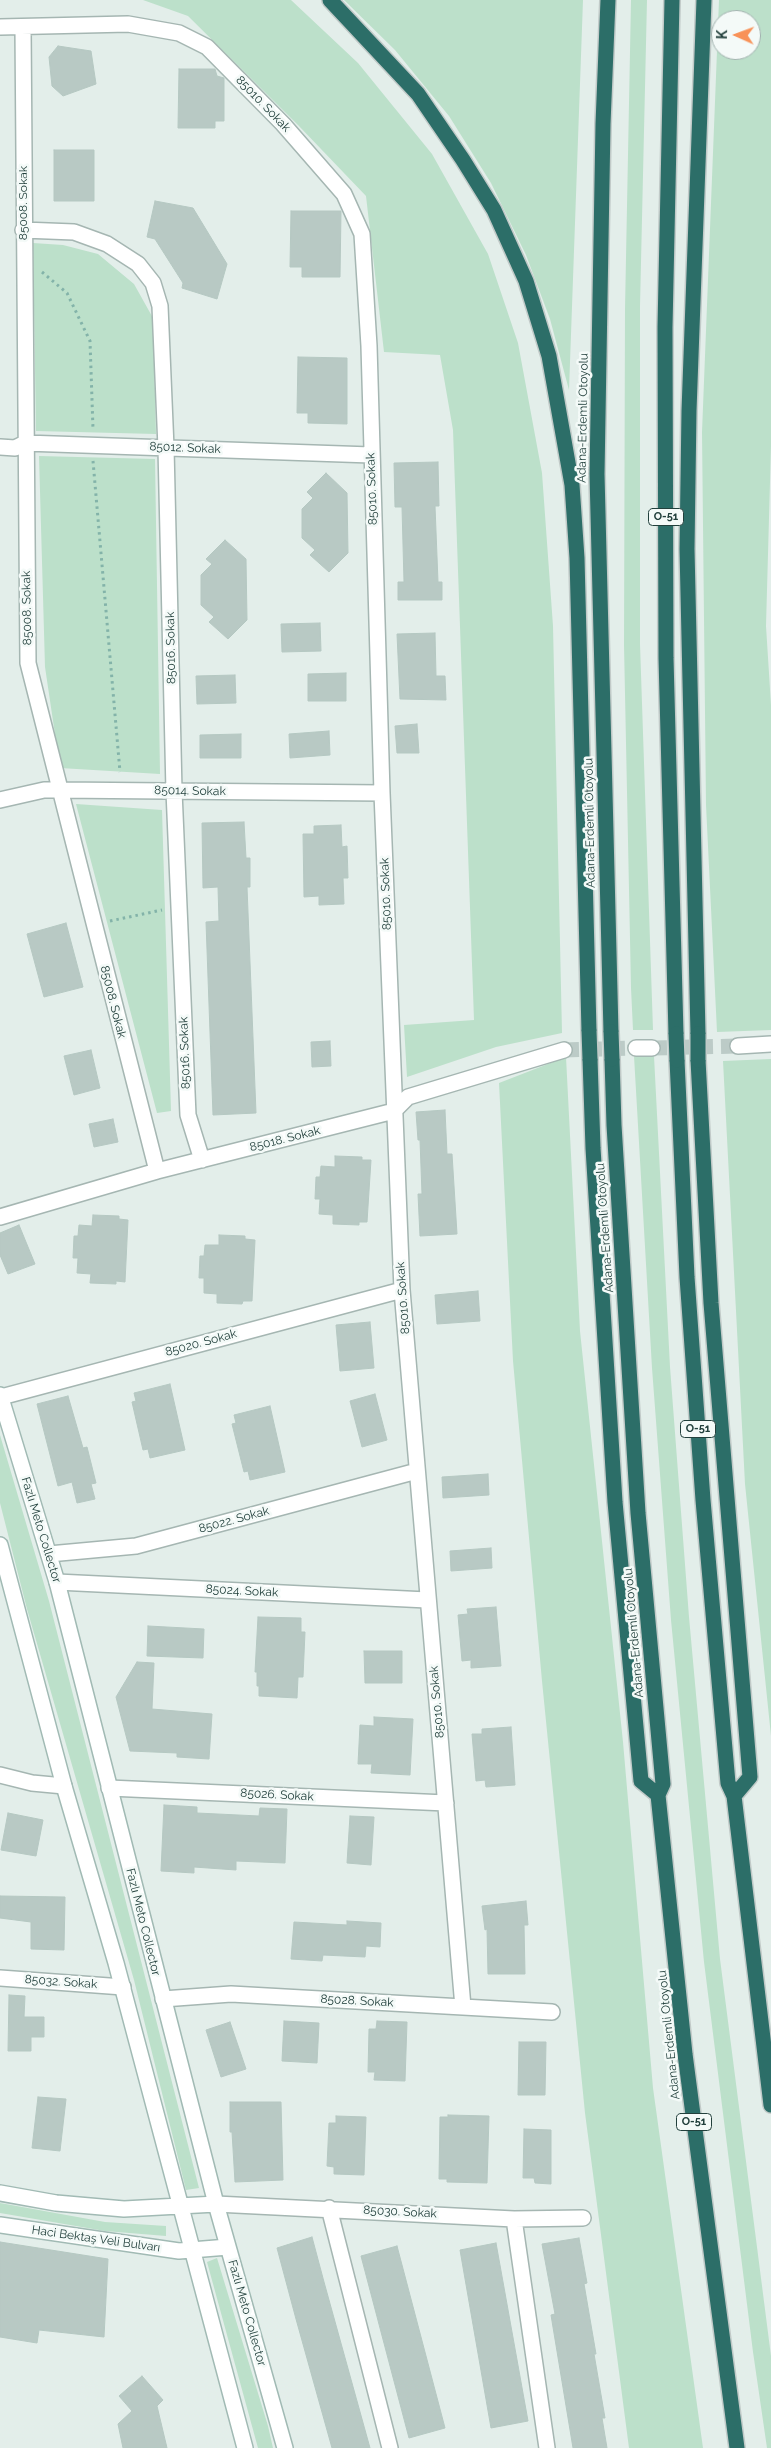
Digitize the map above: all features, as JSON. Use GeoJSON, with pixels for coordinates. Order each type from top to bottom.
{"type":"FeatureCollection","features":[{"type":"Feature","properties":{"kind":"highway"},"geometry":{"type":"LineString","coordinates":[[330,0],[418,94],[494,210],[526,281],[549,356],[572,485],[577,558],[593,1148],[616,1502],[641,1782],[658,1794]]}},
{"type":"Feature","properties":{"kind":"highway","name":"Adana-Erdemli Otoyolu"},"geometry":{"type":"LineString","coordinates":[[608,0],[603,134],[597,474],[614,1125],[638,1513],[663,1784],[658,1794],[685,2054],[737,2448]]}},
{"type":"Feature","properties":{"kind":"highway","name":"O-51"},"geometry":{"type":"LineString","coordinates":[[672,0],[665,326],[666,658],[676,1060],[687,1277],[703,1500],[728,1783],[734,1796],[771,2105]]}},
{"type":"Feature","properties":{"kind":"highway"},"geometry":{"type":"LineString","coordinates":[[704,0],[689,410],[687,549],[698,1060],[710,1303],[750,1777],[734,1796]]}},
{"type":"Feature","properties":{"kind":"street","name":"85010. Sokak"},"geometry":{"type":"LineString","coordinates":[[0,27],[23,28],[128,24],[179,33],[207,47],[283,124],[344,194],[362,234],[369,346],[382,793],[402,1290],[463,2007]]}},
{"type":"Feature","properties":{"kind":"street","name":"85008. Sokak"},"geometry":{"type":"LineString","coordinates":[[23,28],[23,230],[28,663],[58,790],[157,1171]]}},
{"type":"Feature","properties":{"kind":"street","name":"85016. Sokak"},"geometry":{"type":"LineString","coordinates":[[23,230],[74,232],[107,244],[138,264],[153,283],[160,306],[166,448],[174,791],[188,1115],[202,1160]]}},
{"type":"Feature","properties":{"kind":"street","name":"85012. Sokak"},"geometry":{"type":"LineString","coordinates":[[0,447],[15,448],[25,443],[371,455]]}},
{"type":"Feature","properties":{"kind":"street","name":"85014. Sokak"},"geometry":{"type":"LineString","coordinates":[[0,800],[44,790],[382,793]]}},
{"type":"Feature","properties":{"kind":"street"},"geometry":{"type":"LineString","coordinates":[[738,1046],[771,1044]]}},
{"type":"Feature","properties":{"kind":"street"},"geometry":{"type":"LineString","coordinates":[[636,1048],[652,1048]]}},
{"type":"Feature","properties":{"kind":"street","name":"85018. Sokak"},"geometry":{"type":"LineString","coordinates":[[0,1218],[157,1171],[394,1111],[408,1097],[564,1050]]}},
{"type":"Feature","properties":{"kind":"street","name":"85020. Sokak"},"geometry":{"type":"LineString","coordinates":[[0,1396],[402,1290]]}},
{"type":"Feature","properties":{"kind":"street","name":"Fazlı Meto Collector"},"geometry":{"type":"LineString","coordinates":[[0,1396],[57,1582],[216,2204],[285,2448]]}},
{"type":"Feature","properties":{"kind":"street","name":"85022. Sokak"},"geometry":{"type":"LineString","coordinates":[[49,1554],[136,1546],[417,1471]]}},
{"type":"Feature","properties":{"kind":"street"},"geometry":{"type":"LineString","coordinates":[[0,1545],[64,1786],[122,1986],[245,2448]]}},
{"type":"Feature","properties":{"kind":"street","name":"85024. Sokak"},"geometry":{"type":"LineString","coordinates":[[57,1582],[427,1600]]}},
{"type":"Feature","properties":{"kind":"street"},"geometry":{"type":"LineString","coordinates":[[0,1775],[32,1783],[64,1786]]}},
{"type":"Feature","properties":{"kind":"street","name":"85026. Sokak"},"geometry":{"type":"LineString","coordinates":[[109,1788],[446,1803]]}},
{"type":"Feature","properties":{"kind":"street","name":"85032. Sokak"},"geometry":{"type":"LineString","coordinates":[[0,1978],[122,1986]]}},
{"type":"Feature","properties":{"kind":"street","name":"85028. Sokak"},"geometry":{"type":"LineString","coordinates":[[163,1999],[231,1994],[552,2012]]}},
{"type":"Feature","properties":{"kind":"street"},"geometry":{"type":"LineString","coordinates":[[0,2194],[56,2203],[124,2209],[216,2204]]}},
{"type":"Feature","properties":{"kind":"street","name":"85030. Sokak"},"geometry":{"type":"LineString","coordinates":[[216,2204],[329,2208],[514,2219],[583,2218]]}},
{"type":"Feature","properties":{"kind":"street"},"geometry":{"type":"LineString","coordinates":[[329,2208],[390,2448]]}},
{"type":"Feature","properties":{"kind":"street"},"geometry":{"type":"LineString","coordinates":[[514,2219],[547,2448]]}},
{"type":"Feature","properties":{"kind":"street","name":"Haci Bektaş Veli Bulvarı"},"geometry":{"type":"LineString","coordinates":[[0,2225],[130,2245],[191,2251],[228,2247]]}},
{"type":"Feature","properties":{"kind":"path"},"geometry":{"type":"LineString","coordinates":[[40,271],[67,294],[90,341],[93,432]]}},
{"type":"Feature","properties":{"kind":"path"},"geometry":{"type":"LineString","coordinates":[[93,458],[120,772]]}},
{"type":"Feature","properties":{"kind":"path"},"geometry":{"type":"LineString","coordinates":[[107,921],[165,910]]}},
{"type":"Feature","properties":{"kind":"green space"},"geometry":{"type":"Polygon","coordinates":[[[143,0],[291,0],[358,63],[432,154],[488,254],[518,343],[542,473],[553,626],[562,1033],[496,1047],[407,1077],[404,1025],[474,1020],[453,430],[440,355],[384,352],[366,196],[298,125],[188,16],[143,0]]]}},
{"type":"Feature","properties":{"kind":"green space"},"geometry":{"type":"Polygon","coordinates":[[[344,0],[583,0],[569,390],[550,319],[526,255],[491,183],[449,116],[395,50],[344,0]]]}},
{"type":"Feature","properties":{"kind":"green space"},"geometry":{"type":"Polygon","coordinates":[[[631,0],[647,0],[640,306],[640,644],[653,1030],[633,1030],[631,988],[624,645],[625,309],[631,0]]]}},
{"type":"Feature","properties":{"kind":"green space"},"geometry":{"type":"Polygon","coordinates":[[[719,0],[771,0],[771,446],[766,626],[771,705],[771,1030],[717,1032],[706,805],[702,432],[717,60],[761,60],[761,10],[719,10],[719,0]]]}},
{"type":"Feature","properties":{"kind":"green space"},"geometry":{"type":"Polygon","coordinates":[[[33,243],[63,245],[98,254],[134,284],[153,318],[156,434],[36,431],[33,243]]]}},
{"type":"Feature","properties":{"kind":"green space"},"geometry":{"type":"Polygon","coordinates":[[[39,456],[155,459],[160,774],[60,768],[45,667],[39,456]]]}},
{"type":"Feature","properties":{"kind":"green space"},"geometry":{"type":"Polygon","coordinates":[[[76,804],[162,810],[171,1111],[157,1113],[76,804]]]}},
{"type":"Feature","properties":{"kind":"green space"},"geometry":{"type":"Polygon","coordinates":[[[634,1056],[654,1056],[670,1367],[689,1617],[720,1959],[771,2356],[771,2448],[767,2448],[753,2352],[704,1962],[671,1620],[652,1368],[634,1056]]]}},
{"type":"Feature","properties":{"kind":"green space"},"geometry":{"type":"Polygon","coordinates":[[[566,1057],[580,1331],[623,1742],[653,2088],[703,2448],[629,2448],[585,2113],[542,1681],[513,1361],[499,1083],[566,1057]]]}},
{"type":"Feature","properties":{"kind":"green space"},"geometry":{"type":"Polygon","coordinates":[[[771,1059],[771,1736],[745,1484],[723,1061],[771,1059]]]}},
{"type":"Feature","properties":{"kind":"green space"},"geometry":{"type":"Polygon","coordinates":[[[0,1435],[49,1601],[199,2188],[186,2190],[134,1980],[27,1609],[0,1503],[0,1435]]]}},
{"type":"Feature","properties":{"kind":"green space"},"geometry":{"type":"Polygon","coordinates":[[[0,2203],[105,2222],[166,2226],[166,2236],[105,2231],[0,2213],[0,2203]]]}},
{"type":"Feature","properties":{"kind":"green space"},"geometry":{"type":"Polygon","coordinates":[[[217,2258],[273,2448],[258,2448],[207,2262],[217,2258]]]}},
{"type":"Feature","properties":{"kind":"building"},"geometry":{"type":"Polygon","coordinates":[[[58,46],[91,51],[96,84],[63,96],[52,86],[49,57],[58,46]]]}},
{"type":"Feature","properties":{"kind":"building"},"geometry":{"type":"Polygon","coordinates":[[[179,69],[215,69],[217,76],[224,78],[224,121],[215,121],[215,128],[178,128],[179,69]]]}},
{"type":"Feature","properties":{"kind":"building"},"geometry":{"type":"Polygon","coordinates":[[[54,150],[94,150],[94,201],[54,201],[54,150]]]}},
{"type":"Feature","properties":{"kind":"building"},"geometry":{"type":"Polygon","coordinates":[[[155,201],[193,208],[227,264],[217,299],[182,288],[183,283],[155,239],[147,237],[155,201]]]}},
{"type":"Feature","properties":{"kind":"building"},"geometry":{"type":"Polygon","coordinates":[[[291,211],[341,211],[340,277],[302,277],[302,267],[290,267],[291,211]]]}},
{"type":"Feature","properties":{"kind":"building"},"geometry":{"type":"Polygon","coordinates":[[[298,357],[347,358],[347,424],[308,423],[308,413],[297,413],[298,357]]]}},
{"type":"Feature","properties":{"kind":"building"},"geometry":{"type":"Polygon","coordinates":[[[438,462],[439,506],[435,506],[438,582],[442,582],[442,600],[398,600],[398,582],[404,582],[402,507],[395,507],[394,463],[438,462]]]}},
{"type":"Feature","properties":{"kind":"building"},"geometry":{"type":"Polygon","coordinates":[[[326,473],[347,493],[348,553],[329,572],[310,555],[315,550],[302,538],[302,509],[313,498],[307,492],[326,473]]]}},
{"type":"Feature","properties":{"kind":"building"},"geometry":{"type":"Polygon","coordinates":[[[225,540],[246,559],[247,620],[228,639],[209,622],[214,617],[201,605],[201,575],[212,564],[206,559],[225,540]]]}},
{"type":"Feature","properties":{"kind":"building"},"geometry":{"type":"Polygon","coordinates":[[[320,623],[321,651],[282,652],[281,624],[320,623]]]}},
{"type":"Feature","properties":{"kind":"building"},"geometry":{"type":"Polygon","coordinates":[[[435,633],[436,676],[445,676],[446,700],[400,699],[397,634],[435,633]]]}},
{"type":"Feature","properties":{"kind":"building"},"geometry":{"type":"Polygon","coordinates":[[[346,673],[346,701],[308,701],[308,674],[346,673]]]}},
{"type":"Feature","properties":{"kind":"building"},"geometry":{"type":"Polygon","coordinates":[[[235,675],[236,703],[197,704],[196,676],[235,675]]]}},
{"type":"Feature","properties":{"kind":"building"},"geometry":{"type":"Polygon","coordinates":[[[417,724],[419,753],[397,753],[395,726],[417,724]]]}},
{"type":"Feature","properties":{"kind":"building"},"geometry":{"type":"Polygon","coordinates":[[[329,731],[330,755],[290,758],[289,734],[329,731]]]}},
{"type":"Feature","properties":{"kind":"building"},"geometry":{"type":"Polygon","coordinates":[[[241,734],[241,758],[200,758],[200,735],[241,734]]]}},
{"type":"Feature","properties":{"kind":"building"},"geometry":{"type":"Polygon","coordinates":[[[244,822],[246,858],[250,858],[250,887],[247,887],[256,1113],[213,1115],[206,922],[219,921],[218,887],[203,888],[202,823],[244,822]]]}},
{"type":"Feature","properties":{"kind":"building"},"geometry":{"type":"Polygon","coordinates":[[[341,825],[342,847],[347,846],[348,878],[343,878],[344,904],[319,905],[319,896],[304,897],[303,834],[314,834],[314,826],[341,825]]]}},
{"type":"Feature","properties":{"kind":"building"},"geometry":{"type":"Polygon","coordinates":[[[66,923],[83,987],[44,997],[27,934],[66,923]]]}},
{"type":"Feature","properties":{"kind":"building"},"geometry":{"type":"Polygon","coordinates":[[[330,1041],[331,1066],[312,1067],[311,1042],[330,1041]]]}},
{"type":"Feature","properties":{"kind":"building"},"geometry":{"type":"Polygon","coordinates":[[[91,1050],[100,1088],[74,1095],[64,1056],[91,1050]]]}},
{"type":"Feature","properties":{"kind":"building"},"geometry":{"type":"Polygon","coordinates":[[[445,1110],[447,1154],[452,1154],[457,1234],[420,1236],[418,1194],[422,1194],[420,1140],[418,1140],[416,1112],[445,1110]]]}},
{"type":"Feature","properties":{"kind":"building"},"geometry":{"type":"Polygon","coordinates":[[[113,1119],[118,1142],[94,1147],[89,1124],[113,1119]]]}},
{"type":"Feature","properties":{"kind":"building"},"geometry":{"type":"Polygon","coordinates":[[[335,1156],[362,1157],[362,1160],[371,1160],[367,1222],[359,1222],[359,1225],[333,1224],[333,1215],[319,1214],[320,1199],[315,1199],[316,1177],[320,1177],[321,1166],[335,1167],[335,1156]]]}},
{"type":"Feature","properties":{"kind":"building"},"geometry":{"type":"Polygon","coordinates":[[[93,1215],[119,1216],[119,1219],[128,1220],[125,1282],[116,1281],[116,1284],[90,1283],[91,1274],[77,1273],[78,1258],[73,1258],[74,1236],[78,1236],[79,1225],[92,1226],[93,1215]]]}},
{"type":"Feature","properties":{"kind":"building"},"geometry":{"type":"Polygon","coordinates":[[[19,1225],[35,1264],[8,1274],[0,1255],[0,1233],[19,1225]]]}},
{"type":"Feature","properties":{"kind":"building"},"geometry":{"type":"Polygon","coordinates":[[[219,1235],[245,1236],[245,1239],[255,1240],[252,1301],[243,1301],[242,1304],[217,1303],[217,1294],[204,1293],[204,1278],[199,1278],[200,1256],[204,1256],[205,1245],[219,1245],[219,1235]]]}},
{"type":"Feature","properties":{"kind":"building"},"geometry":{"type":"Polygon","coordinates":[[[478,1291],[480,1321],[437,1324],[435,1295],[478,1291]]]}},
{"type":"Feature","properties":{"kind":"building"},"geometry":{"type":"Polygon","coordinates":[[[370,1322],[374,1368],[340,1371],[336,1325],[370,1322]]]}},
{"type":"Feature","properties":{"kind":"building"},"geometry":{"type":"Polygon","coordinates":[[[170,1384],[185,1450],[150,1458],[148,1449],[143,1450],[132,1402],[136,1401],[134,1393],[170,1384]]]}},
{"type":"Feature","properties":{"kind":"building"},"geometry":{"type":"Polygon","coordinates":[[[375,1394],[387,1440],[362,1447],[350,1401],[375,1394]]]}},
{"type":"Feature","properties":{"kind":"building"},"geometry":{"type":"Polygon","coordinates":[[[68,1396],[83,1448],[87,1447],[96,1483],[91,1484],[95,1499],[77,1503],[72,1482],[58,1486],[37,1404],[68,1396]]]}},
{"type":"Feature","properties":{"kind":"building"},"geometry":{"type":"Polygon","coordinates":[[[270,1406],[285,1472],[250,1480],[248,1471],[244,1472],[232,1424],[236,1423],[234,1415],[270,1406]]]}},
{"type":"Feature","properties":{"kind":"building"},"geometry":{"type":"Polygon","coordinates":[[[488,1474],[489,1495],[443,1498],[442,1477],[488,1474]]]}},
{"type":"Feature","properties":{"kind":"building"},"geometry":{"type":"Polygon","coordinates":[[[491,1548],[492,1568],[451,1571],[450,1551],[491,1548]]]}},
{"type":"Feature","properties":{"kind":"building"},"geometry":{"type":"Polygon","coordinates":[[[496,1607],[501,1666],[471,1668],[471,1660],[462,1661],[458,1615],[468,1614],[467,1609],[496,1607]]]}},
{"type":"Feature","properties":{"kind":"building"},"geometry":{"type":"Polygon","coordinates":[[[258,1617],[301,1618],[301,1632],[305,1632],[303,1677],[298,1677],[297,1698],[259,1696],[257,1672],[255,1672],[258,1617]]]}},
{"type":"Feature","properties":{"kind":"building"},"geometry":{"type":"Polygon","coordinates":[[[148,1626],[204,1629],[203,1658],[147,1656],[148,1626]]]}},
{"type":"Feature","properties":{"kind":"building"},"geometry":{"type":"Polygon","coordinates":[[[364,1651],[402,1651],[402,1683],[365,1683],[364,1651]]]}},
{"type":"Feature","properties":{"kind":"building"},"geometry":{"type":"Polygon","coordinates":[[[137,1662],[154,1663],[152,1709],[212,1714],[209,1759],[177,1757],[177,1753],[130,1751],[116,1697],[137,1662]]]}},
{"type":"Feature","properties":{"kind":"building"},"geometry":{"type":"Polygon","coordinates":[[[374,1717],[413,1719],[410,1775],[371,1773],[372,1764],[358,1764],[360,1725],[374,1726],[374,1717]]]}},
{"type":"Feature","properties":{"kind":"building"},"geometry":{"type":"Polygon","coordinates":[[[511,1727],[515,1785],[486,1787],[485,1780],[476,1781],[472,1734],[482,1734],[482,1729],[511,1727]]]}},
{"type":"Feature","properties":{"kind":"building"},"geometry":{"type":"Polygon","coordinates":[[[164,1805],[197,1807],[197,1813],[259,1816],[260,1808],[287,1809],[285,1863],[236,1861],[236,1870],[194,1867],[194,1873],[161,1871],[164,1805]]]}},
{"type":"Feature","properties":{"kind":"building"},"geometry":{"type":"Polygon","coordinates":[[[8,1813],[43,1820],[36,1856],[1,1850],[8,1813]]]}},
{"type":"Feature","properties":{"kind":"building"},"geometry":{"type":"Polygon","coordinates":[[[350,1816],[374,1817],[371,1865],[347,1863],[350,1816]]]}},
{"type":"Feature","properties":{"kind":"building"},"geometry":{"type":"Polygon","coordinates":[[[0,1896],[65,1897],[64,1950],[31,1949],[31,1922],[0,1918],[0,1896]]]}},
{"type":"Feature","properties":{"kind":"building"},"geometry":{"type":"Polygon","coordinates":[[[526,1901],[528,1925],[524,1925],[525,1974],[488,1974],[487,1929],[485,1930],[482,1906],[526,1901]]]}},
{"type":"Feature","properties":{"kind":"building"},"geometry":{"type":"Polygon","coordinates":[[[347,1921],[381,1923],[380,1947],[366,1946],[365,1957],[323,1955],[322,1961],[291,1959],[294,1922],[347,1925],[347,1921]]]}},
{"type":"Feature","properties":{"kind":"building"},"geometry":{"type":"Polygon","coordinates":[[[9,1995],[25,1996],[24,2017],[44,2017],[44,2037],[31,2037],[31,2051],[8,2051],[9,1995]]]}},
{"type":"Feature","properties":{"kind":"building"},"geometry":{"type":"Polygon","coordinates":[[[284,2021],[319,2023],[317,2063],[282,2061],[284,2021]]]}},
{"type":"Feature","properties":{"kind":"building"},"geometry":{"type":"Polygon","coordinates":[[[377,2021],[407,2022],[405,2081],[374,2080],[375,2072],[368,2072],[369,2029],[376,2029],[377,2021]]]}},
{"type":"Feature","properties":{"kind":"building"},"geometry":{"type":"Polygon","coordinates":[[[230,2022],[246,2069],[221,2077],[206,2030],[230,2022]]]}},
{"type":"Feature","properties":{"kind":"building"},"geometry":{"type":"Polygon","coordinates":[[[519,2042],[546,2042],[545,2095],[518,2095],[519,2042]]]}},
{"type":"Feature","properties":{"kind":"building"},"geometry":{"type":"Polygon","coordinates":[[[38,2097],[66,2099],[60,2151],[32,2148],[38,2097]]]}},
{"type":"Feature","properties":{"kind":"building"},"geometry":{"type":"Polygon","coordinates":[[[230,2102],[281,2102],[283,2180],[235,2182],[232,2132],[230,2132],[230,2102]]]}},
{"type":"Feature","properties":{"kind":"building"},"geometry":{"type":"Polygon","coordinates":[[[448,2115],[489,2116],[487,2183],[447,2182],[447,2179],[439,2179],[440,2117],[448,2117],[448,2115]]]}},
{"type":"Feature","properties":{"kind":"building"},"geometry":{"type":"Polygon","coordinates":[[[336,2116],[366,2117],[364,2175],[334,2174],[334,2167],[327,2166],[329,2123],[336,2123],[336,2116]]]}},
{"type":"Feature","properties":{"kind":"building"},"geometry":{"type":"Polygon","coordinates":[[[524,2129],[551,2130],[551,2184],[535,2183],[534,2178],[523,2178],[524,2129]]]}},
{"type":"Feature","properties":{"kind":"building"},"geometry":{"type":"Polygon","coordinates":[[[312,2237],[370,2448],[332,2448],[296,2319],[277,2248],[312,2237]]]}},
{"type":"Feature","properties":{"kind":"building"},"geometry":{"type":"Polygon","coordinates":[[[579,2238],[587,2283],[584,2284],[596,2354],[594,2354],[605,2418],[602,2418],[607,2448],[573,2448],[551,2315],[555,2314],[542,2244],[579,2238]]]}},
{"type":"Feature","properties":{"kind":"building"},"geometry":{"type":"Polygon","coordinates":[[[0,2242],[108,2259],[104,2337],[39,2330],[37,2343],[0,2337],[0,2242]]]}},
{"type":"Feature","properties":{"kind":"building"},"geometry":{"type":"Polygon","coordinates":[[[496,2243],[528,2421],[491,2428],[460,2250],[496,2243]]]}},
{"type":"Feature","properties":{"kind":"building"},"geometry":{"type":"Polygon","coordinates":[[[397,2246],[445,2428],[409,2438],[361,2256],[397,2246]]]}},
{"type":"Feature","properties":{"kind":"building"},"geometry":{"type":"Polygon","coordinates":[[[142,2376],[163,2400],[157,2406],[167,2448],[123,2448],[118,2424],[132,2411],[119,2396],[142,2376]]]}},
{"type":"Feature","properties":{"kind":"tunnel"},"geometry":{"type":"LineString","coordinates":[[652,1048],[738,1046]]}},
{"type":"Feature","properties":{"kind":"tunnel"},"geometry":{"type":"LineString","coordinates":[[564,1050],[636,1048]]}}]}
